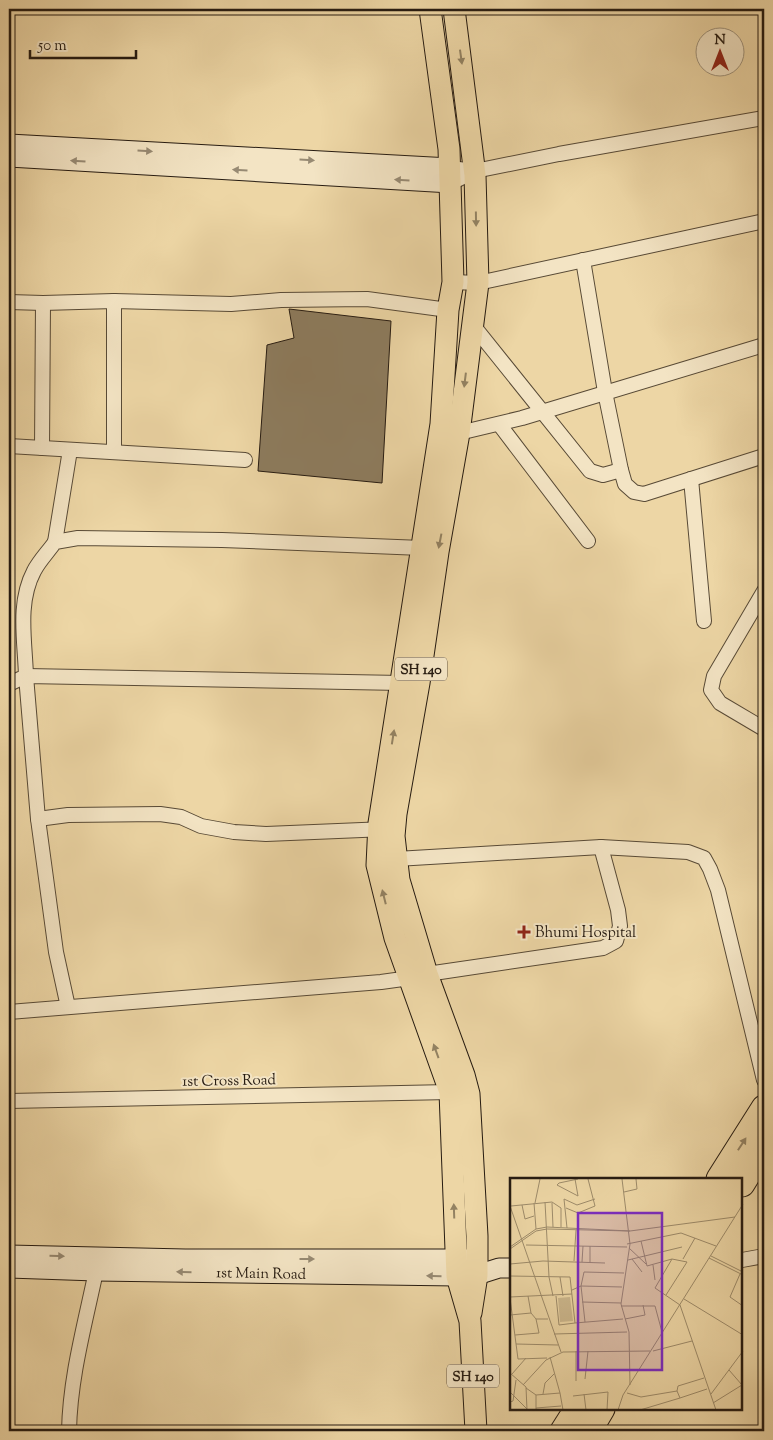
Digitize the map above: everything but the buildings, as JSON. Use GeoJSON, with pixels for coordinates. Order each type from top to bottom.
{"type":"FeatureCollection","features":[{"type":"Feature","properties":{"kind":"highway"},"geometry":{"type":"LineString","coordinates":[[720,1178],[764,1108]]}},
{"type":"Feature","properties":{"kind":"highway"},"geometry":{"type":"LineString","coordinates":[[743,1182],[764,1148]]}},
{"type":"Feature","properties":{"kind":"highway"},"geometry":{"type":"LineString","coordinates":[[563,1431],[576,1410]]}},
{"type":"Feature","properties":{"kind":"highway"},"geometry":{"type":"LineString","coordinates":[[589,1431],[601,1410]]}},
{"type":"Feature","properties":{"kind":"main road","name":"SH 140"},"geometry":{"type":"LineString","coordinates":[[430,9],[449,149],[453,282],[448,310],[441,424],[402,683],[386,829],[396,858],[418,976],[450,1092],[467,1267],[476,1431]]}},
{"type":"Feature","properties":{"kind":"main road","name":"SH 140"},"geometry":{"type":"LineString","coordinates":[[454,9],[475,170],[478,283],[459,433],[438,552],[419,683],[386,829],[376,855],[379,875],[395,938],[418,976],[464,1074],[469,1094],[477,1236],[467,1267]]}},
{"type":"Feature","properties":{"kind":"street"},"geometry":{"type":"LineString","coordinates":[[9,157],[450,176],[559,154],[764,118]]}},
{"type":"Feature","properties":{"kind":"street"},"geometry":{"type":"LineString","coordinates":[[9,144],[450,176]]}},
{"type":"Feature","properties":{"kind":"street"},"geometry":{"type":"LineString","coordinates":[[453,282],[478,283],[764,221]]}},
{"type":"Feature","properties":{"kind":"street"},"geometry":{"type":"LineString","coordinates":[[583,260],[605,392],[625,484],[634,492],[644,494],[764,456]]}},
{"type":"Feature","properties":{"kind":"street"},"geometry":{"type":"LineString","coordinates":[[9,302],[114,301],[231,304],[281,300],[367,300],[448,310]]}},
{"type":"Feature","properties":{"kind":"street"},"geometry":{"type":"LineString","coordinates":[[114,301],[114,452]]}},
{"type":"Feature","properties":{"kind":"street"},"geometry":{"type":"LineString","coordinates":[[42,448],[43,303]]}},
{"type":"Feature","properties":{"kind":"street"},"geometry":{"type":"LineString","coordinates":[[472,324],[590,471],[603,475],[621,470]]}},
{"type":"Feature","properties":{"kind":"street"},"geometry":{"type":"LineString","coordinates":[[459,433],[543,412],[764,345]]}},
{"type":"Feature","properties":{"kind":"street"},"geometry":{"type":"LineString","coordinates":[[500,424],[588,541]]}},
{"type":"Feature","properties":{"kind":"street"},"geometry":{"type":"LineString","coordinates":[[9,446],[245,460]]}},
{"type":"Feature","properties":{"kind":"street"},"geometry":{"type":"LineString","coordinates":[[68,1006],[56,952],[38,819],[26,676],[23,606],[34,570],[55,542],[70,450]]}},
{"type":"Feature","properties":{"kind":"street"},"geometry":{"type":"LineString","coordinates":[[691,479],[704,621]]}},
{"type":"Feature","properties":{"kind":"street"},"geometry":{"type":"LineString","coordinates":[[55,542],[78,538],[222,540],[422,548]]}},
{"type":"Feature","properties":{"kind":"street"},"geometry":{"type":"LineString","coordinates":[[764,591],[714,676],[711,690],[720,703],[764,729]]}},
{"type":"Feature","properties":{"kind":"street"},"geometry":{"type":"LineString","coordinates":[[9,684],[26,676],[402,683]]}},
{"type":"Feature","properties":{"kind":"street"},"geometry":{"type":"LineString","coordinates":[[38,819],[68,815],[160,814],[181,817],[201,826],[234,832],[266,834],[386,829]]}},
{"type":"Feature","properties":{"kind":"street"},"geometry":{"type":"LineString","coordinates":[[9,1012],[381,982],[604,948],[616,941],[620,926],[618,910],[601,847]]}},
{"type":"Feature","properties":{"kind":"street"},"geometry":{"type":"LineString","coordinates":[[396,858],[601,847],[688,852],[704,858],[718,890],[764,1080]]}},
{"type":"Feature","properties":{"kind":"street","name":"1st Cross Road"},"geometry":{"type":"LineString","coordinates":[[9,1101],[450,1092]]}},
{"type":"Feature","properties":{"kind":"street"},"geometry":{"type":"LineString","coordinates":[[9,1255],[505,1268]]}},
{"type":"Feature","properties":{"kind":"street"},"geometry":{"type":"LineString","coordinates":[[743,1260],[764,1256]]}},
{"type":"Feature","properties":{"kind":"street","name":"1st Main Road"},"geometry":{"type":"LineString","coordinates":[[9,1268],[96,1271],[467,1267]]}},
{"type":"Feature","properties":{"kind":"street"},"geometry":{"type":"LineString","coordinates":[[69,1431],[69,1414],[75,1370],[96,1271]]}},
{"type":"Feature","properties":{"kind":"place","name":"Bhumi Hospital"},"geometry":{"type":"Point","coordinates":[524,932]}}]}
